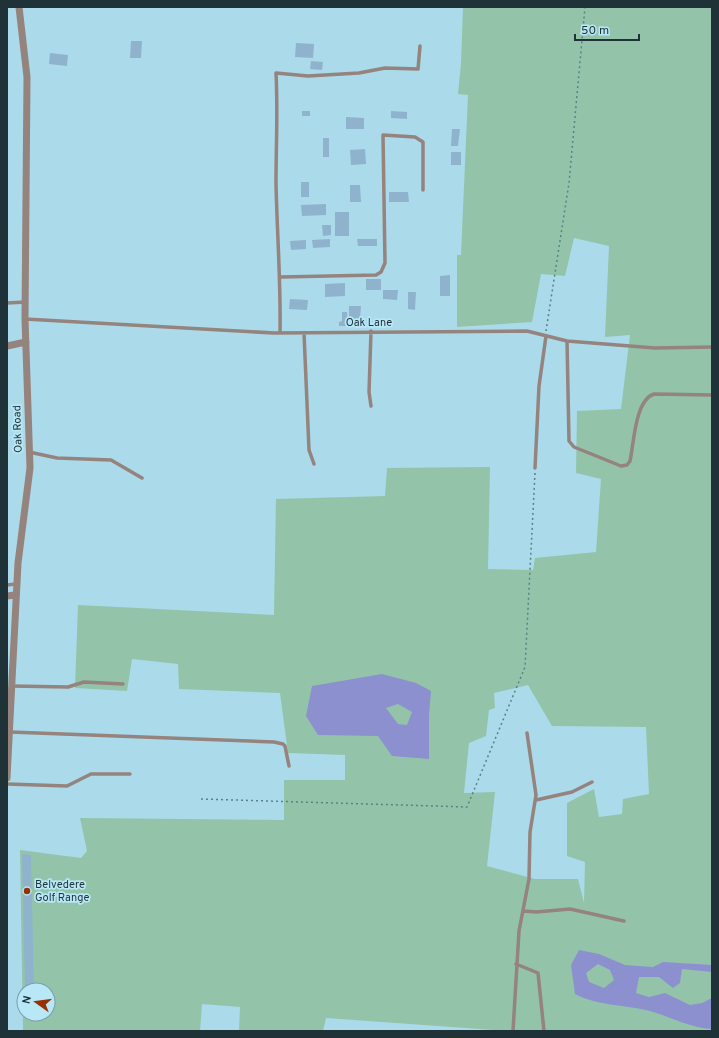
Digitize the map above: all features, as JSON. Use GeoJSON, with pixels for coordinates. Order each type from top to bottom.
{"type":"FeatureCollection","features":[{"type":"Feature","properties":{"kind":"street","name":"Oak Road"},"geometry":{"type":"LineString","coordinates":[[7,778],[15,595],[30,468],[25,319],[27,77],[19,7]]}},
{"type":"Feature","properties":{"kind":"street"},"geometry":{"type":"LineString","coordinates":[[7,346],[26,342]]}},
{"type":"Feature","properties":{"kind":"street"},"geometry":{"type":"LineString","coordinates":[[7,596],[15,595]]}},
{"type":"Feature","properties":{"kind":"lane"},"geometry":{"type":"LineString","coordinates":[[280,333],[281,278],[276,198],[276,73],[308,76],[358,73],[385,68],[418,69],[420,46]]}},
{"type":"Feature","properties":{"kind":"lane"},"geometry":{"type":"LineString","coordinates":[[281,278],[376,275],[381,272],[385,263],[383,135],[415,137],[423,142],[423,190]]}},
{"type":"Feature","properties":{"kind":"lane"},"geometry":{"type":"LineString","coordinates":[[7,303],[26,302]]}},
{"type":"Feature","properties":{"kind":"lane","name":"Oak Lane"},"geometry":{"type":"LineString","coordinates":[[25,319],[280,333],[371,331],[527,331],[567,341],[655,348],[712,347]]}},
{"type":"Feature","properties":{"kind":"lane"},"geometry":{"type":"LineString","coordinates":[[371,331],[369,392],[371,406]]}},
{"type":"Feature","properties":{"kind":"lane"},"geometry":{"type":"LineString","coordinates":[[304,333],[310,450],[314,464]]}},
{"type":"Feature","properties":{"kind":"lane"},"geometry":{"type":"LineString","coordinates":[[535,468],[539,386],[546,336]]}},
{"type":"Feature","properties":{"kind":"lane"},"geometry":{"type":"LineString","coordinates":[[567,341],[568,441],[574,447],[621,466],[627,465],[630,461],[639,414],[643,402],[647,396],[654,394],[712,394]]}},
{"type":"Feature","properties":{"kind":"lane"},"geometry":{"type":"LineString","coordinates":[[29,452],[57,458],[111,460],[142,478]]}},
{"type":"Feature","properties":{"kind":"lane"},"geometry":{"type":"LineString","coordinates":[[7,585],[16,584]]}},
{"type":"Feature","properties":{"kind":"lane"},"geometry":{"type":"LineString","coordinates":[[11,686],[68,687],[84,682],[123,684]]}},
{"type":"Feature","properties":{"kind":"lane"},"geometry":{"type":"LineString","coordinates":[[10,732],[274,742],[285,746],[289,766]]}},
{"type":"Feature","properties":{"kind":"lane"},"geometry":{"type":"LineString","coordinates":[[513,1031],[519,931],[529,879],[530,832],[536,800],[534,773],[526,733]]}},
{"type":"Feature","properties":{"kind":"lane"},"geometry":{"type":"LineString","coordinates":[[7,784],[67,786],[90,774],[130,774]]}},
{"type":"Feature","properties":{"kind":"lane"},"geometry":{"type":"LineString","coordinates":[[536,800],[572,792],[592,782]]}},
{"type":"Feature","properties":{"kind":"lane"},"geometry":{"type":"LineString","coordinates":[[524,911],[536,912],[570,909],[624,921]]}},
{"type":"Feature","properties":{"kind":"lane"},"geometry":{"type":"LineString","coordinates":[[516,964],[538,973],[544,1031]]}},
{"type":"Feature","properties":{"kind":"path"},"geometry":{"type":"LineString","coordinates":[[546,336],[569,182],[585,7]]}},
{"type":"Feature","properties":{"kind":"path"},"geometry":{"type":"LineString","coordinates":[[200,800],[467,807],[525,667],[535,468]]}},
{"type":"Feature","properties":{"kind":"green space"},"geometry":{"type":"Polygon","coordinates":[[[463,7],[712,7],[712,1031],[507,1031],[326,1018],[323,1031],[239,1031],[240,1007],[202,1004],[200,1031],[23,1031],[23,1022],[56,1022],[56,982],[22,982],[20,850],[81,858],[87,851],[80,818],[284,820],[284,780],[345,780],[345,755],[288,753],[280,693],[179,689],[178,664],[132,659],[127,691],[75,688],[78,605],[274,615],[276,499],[385,496],[387,468],[490,467],[488,569],[533,570],[535,558],[596,552],[601,479],[576,473],[577,411],[621,409],[630,335],[605,337],[609,246],[574,238],[565,276],[541,274],[532,322],[457,327],[457,255],[461,255],[468,95],[458,94],[461,64],[463,7]],[[528,685],[494,693],[495,708],[489,710],[486,736],[469,743],[464,793],[495,792],[487,866],[535,879],[578,879],[584,903],[585,862],[567,856],[567,803],[594,789],[599,817],[622,814],[623,799],[649,794],[646,727],[552,726],[528,685]]]}},
{"type":"Feature","properties":{"kind":"water"},"geometry":{"type":"Polygon","coordinates":[[[382,674],[416,683],[431,691],[429,715],[429,759],[392,756],[378,736],[318,735],[306,716],[312,686],[382,674]],[[398,704],[386,708],[398,724],[407,725],[412,712],[398,704]]]}},
{"type":"Feature","properties":{"kind":"water"},"geometry":{"type":"Polygon","coordinates":[[[579,950],[599,954],[625,965],[653,967],[663,962],[712,965],[712,972],[682,969],[680,983],[673,988],[659,977],[639,977],[636,993],[649,997],[665,993],[690,1005],[702,1003],[712,998],[712,1029],[689,1025],[643,1009],[594,1001],[575,994],[571,965],[579,950]],[[598,964],[586,973],[589,982],[604,988],[614,980],[610,970],[598,964]]]}},
{"type":"Feature","properties":{"kind":"building"},"geometry":{"type":"Polygon","coordinates":[[[131,41],[142,41],[141,58],[130,58],[131,41]]]}},
{"type":"Feature","properties":{"kind":"building"},"geometry":{"type":"Polygon","coordinates":[[[296,43],[314,44],[313,58],[295,57],[296,43]]]}},
{"type":"Feature","properties":{"kind":"building"},"geometry":{"type":"Polygon","coordinates":[[[50,53],[68,55],[67,66],[49,64],[50,53]]]}},
{"type":"Feature","properties":{"kind":"building"},"geometry":{"type":"Polygon","coordinates":[[[311,61],[323,62],[322,70],[310,69],[311,61]]]}},
{"type":"Feature","properties":{"kind":"building"},"geometry":{"type":"Polygon","coordinates":[[[302,111],[310,111],[310,116],[302,116],[302,111]]]}},
{"type":"Feature","properties":{"kind":"building"},"geometry":{"type":"Polygon","coordinates":[[[391,111],[407,112],[407,119],[391,118],[391,111]]]}},
{"type":"Feature","properties":{"kind":"building"},"geometry":{"type":"Polygon","coordinates":[[[346,117],[364,118],[364,129],[346,129],[346,117]]]}},
{"type":"Feature","properties":{"kind":"building"},"geometry":{"type":"Polygon","coordinates":[[[452,129],[460,129],[458,146],[451,146],[452,129]]]}},
{"type":"Feature","properties":{"kind":"building"},"geometry":{"type":"Polygon","coordinates":[[[323,138],[329,138],[329,157],[323,157],[323,138]]]}},
{"type":"Feature","properties":{"kind":"building"},"geometry":{"type":"Polygon","coordinates":[[[365,149],[366,164],[351,165],[350,150],[365,149]]]}},
{"type":"Feature","properties":{"kind":"building"},"geometry":{"type":"Polygon","coordinates":[[[451,152],[461,152],[461,165],[451,165],[451,152]]]}},
{"type":"Feature","properties":{"kind":"building"},"geometry":{"type":"Polygon","coordinates":[[[301,182],[309,182],[309,197],[301,197],[301,182]]]}},
{"type":"Feature","properties":{"kind":"building"},"geometry":{"type":"Polygon","coordinates":[[[350,185],[360,185],[361,202],[350,202],[350,185]]]}},
{"type":"Feature","properties":{"kind":"building"},"geometry":{"type":"Polygon","coordinates":[[[389,192],[408,192],[409,202],[389,202],[389,192]]]}},
{"type":"Feature","properties":{"kind":"building"},"geometry":{"type":"Polygon","coordinates":[[[326,204],[326,215],[302,216],[301,205],[326,204]]]}},
{"type":"Feature","properties":{"kind":"building"},"geometry":{"type":"Polygon","coordinates":[[[335,212],[349,212],[349,236],[335,236],[335,212]]]}},
{"type":"Feature","properties":{"kind":"building"},"geometry":{"type":"Polygon","coordinates":[[[322,225],[331,225],[331,235],[323,236],[322,225]]]}},
{"type":"Feature","properties":{"kind":"building"},"geometry":{"type":"Polygon","coordinates":[[[330,239],[330,247],[313,248],[312,240],[330,239]]]}},
{"type":"Feature","properties":{"kind":"building"},"geometry":{"type":"Polygon","coordinates":[[[357,239],[377,239],[377,246],[358,246],[357,239]]]}},
{"type":"Feature","properties":{"kind":"building"},"geometry":{"type":"Polygon","coordinates":[[[306,240],[306,249],[291,250],[290,241],[306,240]]]}},
{"type":"Feature","properties":{"kind":"building"},"geometry":{"type":"Polygon","coordinates":[[[450,275],[450,296],[440,296],[440,276],[450,275]]]}},
{"type":"Feature","properties":{"kind":"building"},"geometry":{"type":"Polygon","coordinates":[[[366,279],[381,279],[381,290],[366,290],[366,279]]]}},
{"type":"Feature","properties":{"kind":"building"},"geometry":{"type":"Polygon","coordinates":[[[345,283],[345,296],[325,297],[325,284],[345,283]]]}},
{"type":"Feature","properties":{"kind":"building"},"geometry":{"type":"Polygon","coordinates":[[[383,290],[398,290],[397,300],[383,299],[383,290]]]}},
{"type":"Feature","properties":{"kind":"building"},"geometry":{"type":"Polygon","coordinates":[[[408,292],[416,292],[415,310],[408,309],[408,292]]]}},
{"type":"Feature","properties":{"kind":"building"},"geometry":{"type":"Polygon","coordinates":[[[290,299],[308,300],[307,310],[289,309],[290,299]]]}},
{"type":"Feature","properties":{"kind":"building"},"geometry":{"type":"Polygon","coordinates":[[[349,306],[361,306],[360,319],[349,319],[349,306]]]}},
{"type":"Feature","properties":{"kind":"building"},"geometry":{"type":"Polygon","coordinates":[[[342,312],[347,312],[348,326],[339,326],[339,322],[342,321],[342,312]]]}},
{"type":"Feature","properties":{"kind":"building","name":"Belvedere Golf Range"},"geometry":{"type":"Polygon","coordinates":[[[22,854],[31,855],[34,982],[25,982],[22,854]]]}},
{"type":"Feature","properties":{"kind":"place","name":"Belvedere Golf Range"},"geometry":{"type":"Point","coordinates":[27,891]}}]}
